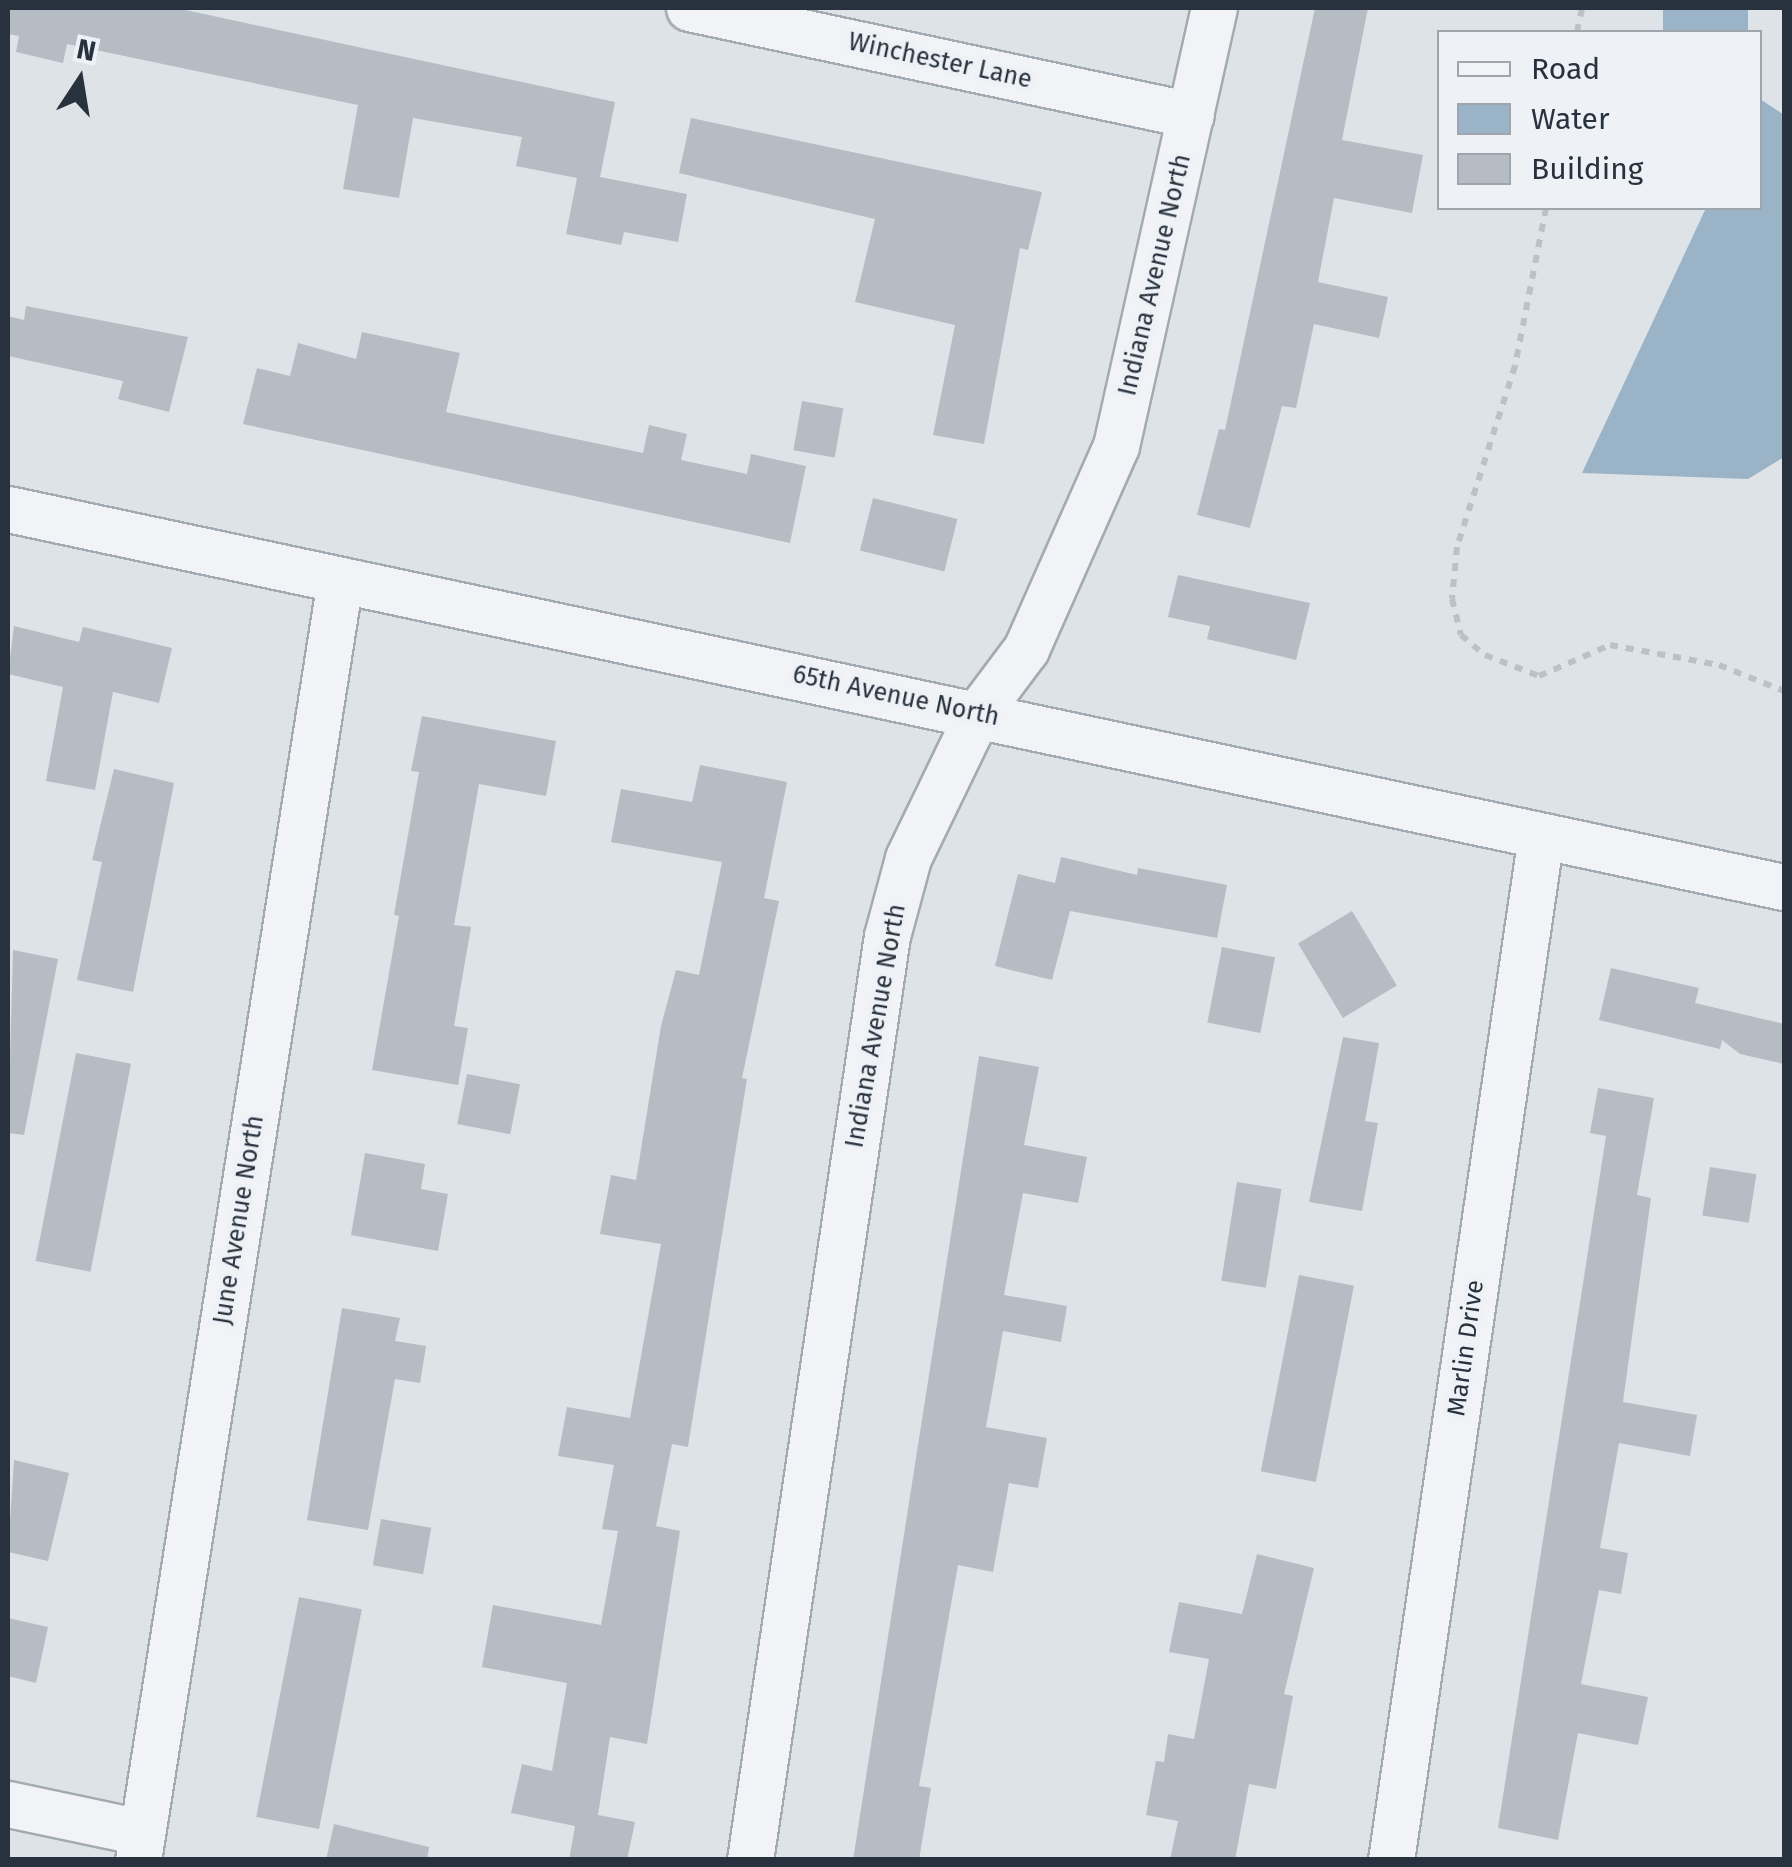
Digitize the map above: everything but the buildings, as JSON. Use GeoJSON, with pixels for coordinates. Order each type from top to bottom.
{"type":"FeatureCollection","features":[{"type":"Feature","properties":{"kind":"street","name":"Winchester Lane"},"geometry":{"type":"LineString","coordinates":[[689,8],[1191,114]]}},
{"type":"Feature","properties":{"kind":"street","name":"Indiana Avenue North"},"geometry":{"type":"LineString","coordinates":[[750,1860],[887,936],[908,858],[978,713],[1026,649],[1116,446],[1214,8]]}},
{"type":"Feature","properties":{"kind":"street","name":"65th Avenue North"},"geometry":{"type":"LineString","coordinates":[[8,509],[1784,887]]}},
{"type":"Feature","properties":{"kind":"street","name":"June Avenue North"},"geometry":{"type":"LineString","coordinates":[[139,1846],[340,580]]}},
{"type":"Feature","properties":{"kind":"street","name":"Marlin Drive"},"geometry":{"type":"LineString","coordinates":[[1390,1860],[1541,836]]}},
{"type":"Feature","properties":{"kind":"street"},"geometry":{"type":"LineString","coordinates":[[8,1804],[139,1846]]}},
{"type":"Feature","properties":{"kind":"path"},"geometry":{"type":"LineString","coordinates":[[1546,210],[1516,366],[1458,547],[1452,600],[1461,634],[1485,655],[1539,676],[1610,645],[1719,665],[1784,691]]}},
{"type":"Feature","properties":{"kind":"water"},"geometry":{"type":"Polygon","coordinates":[[[1663,8],[1748,8],[1748,30],[1663,30],[1663,8]]]}},
{"type":"Feature","properties":{"kind":"water"},"geometry":{"type":"Polygon","coordinates":[[[1762,100],[1784,115],[1784,457],[1748,479],[1582,473],[1705,210],[1762,210],[1762,100]]]}}]}
